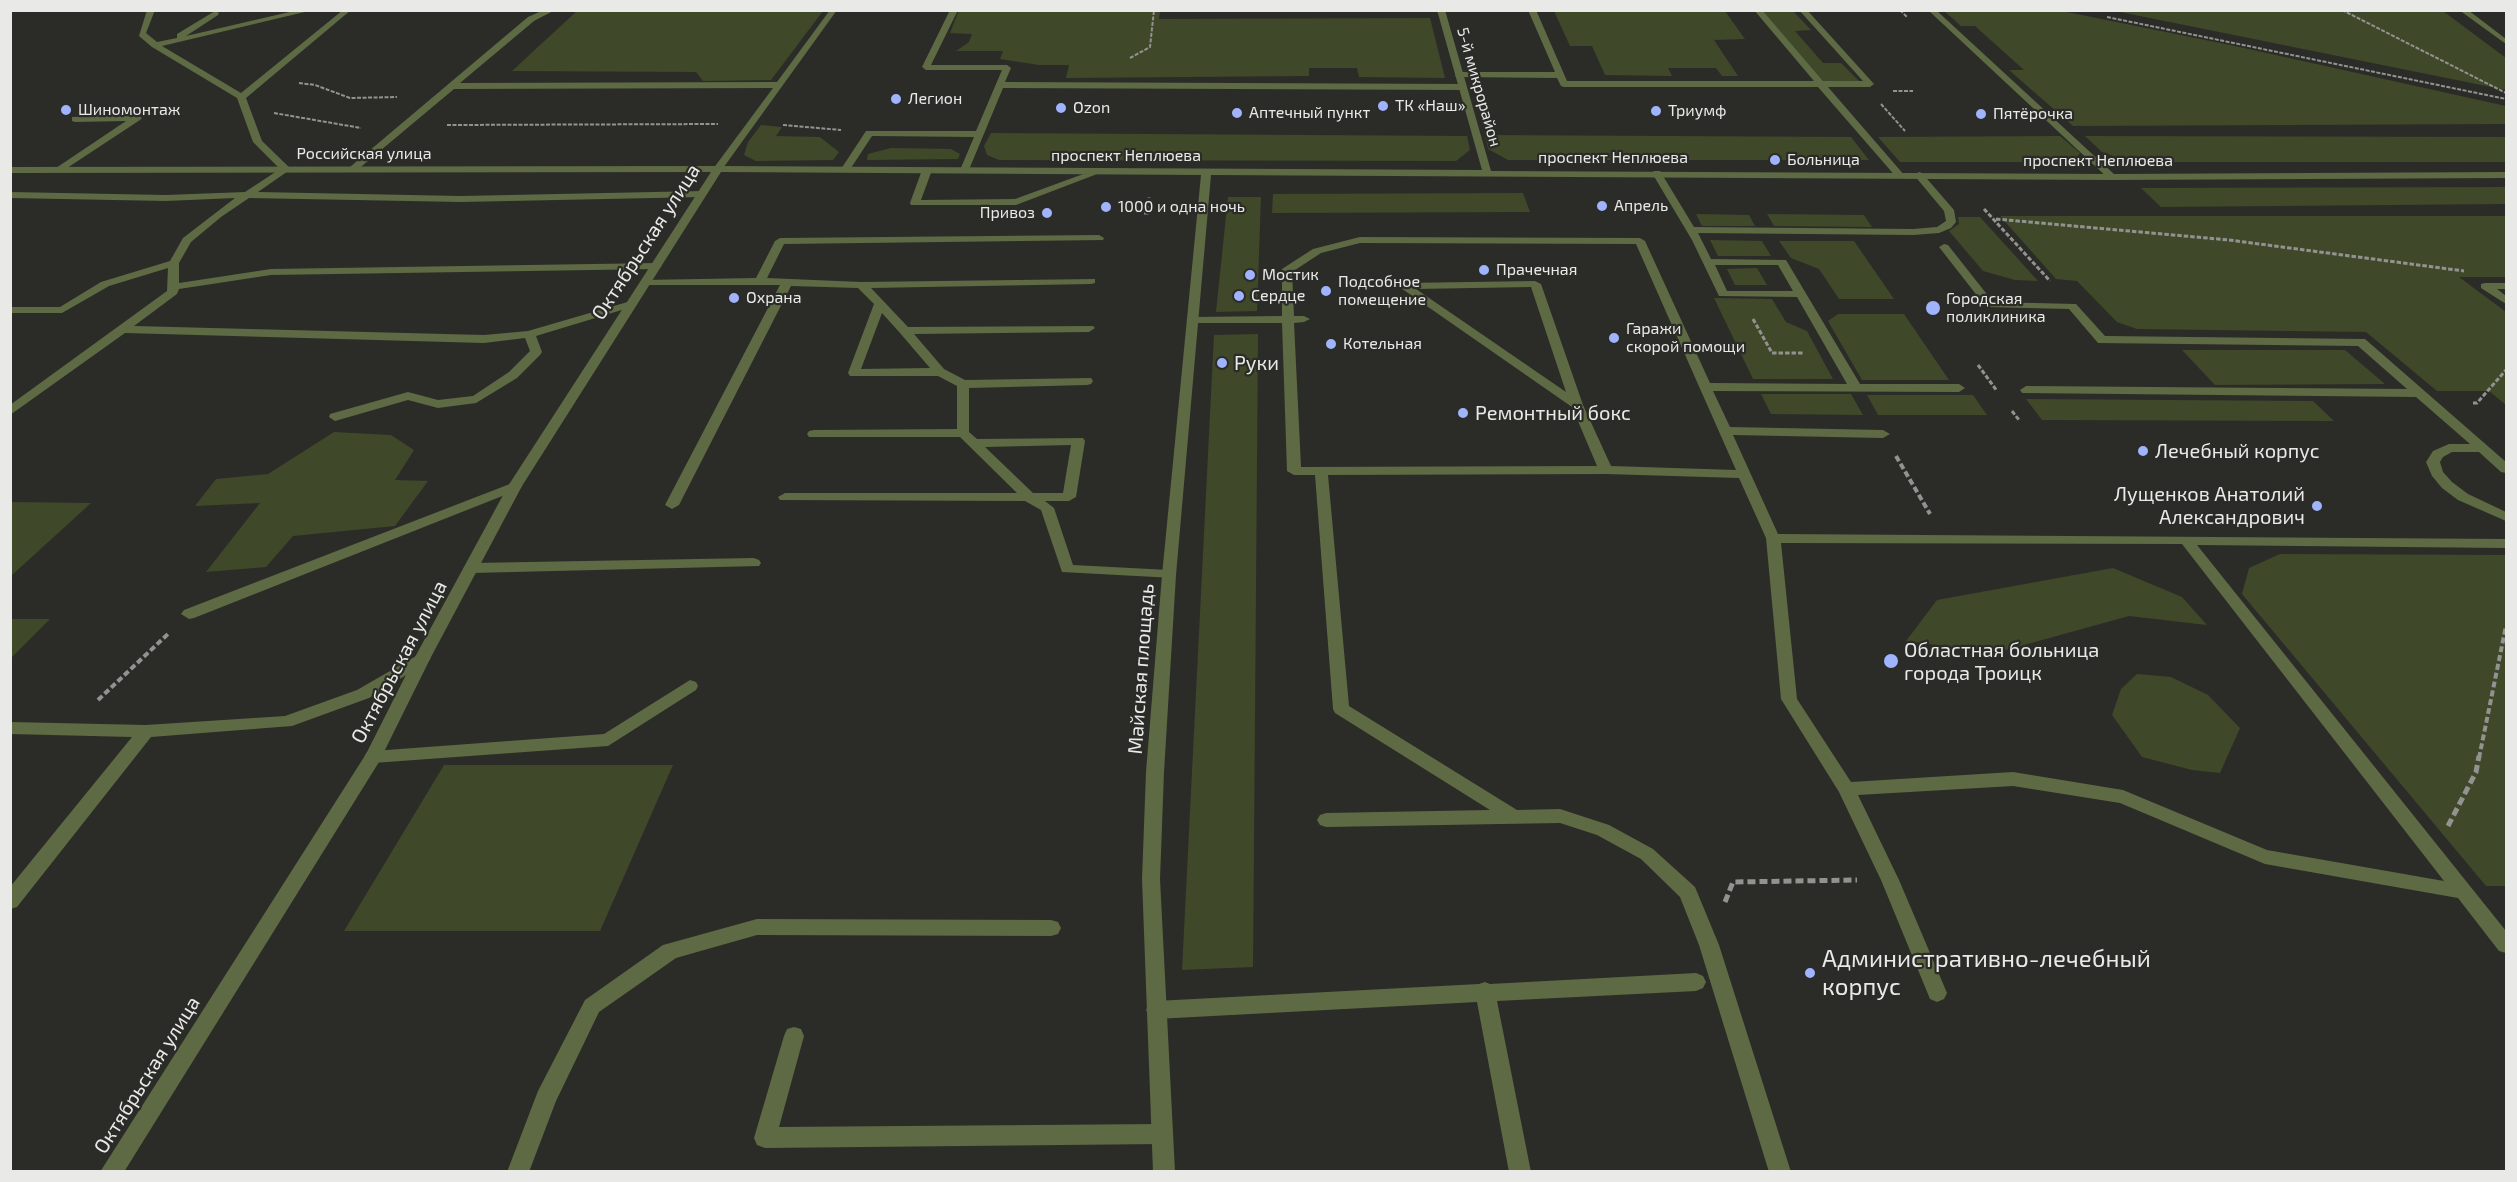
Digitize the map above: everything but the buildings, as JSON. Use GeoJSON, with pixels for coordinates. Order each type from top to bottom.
{"type":"FeatureCollection","features":[{"type":"Feature","properties":{"kind":"street"},"geometry":{"type":"LineString","coordinates":[[10,411],[173,292],[174,263],[187,240],[217,215],[286,169],[258,142],[241,97],[155,45],[142,34],[150,10]]}},
{"type":"Feature","properties":{"kind":"street"},"geometry":{"type":"LineString","coordinates":[[155,45],[310,10]]}},
{"type":"Feature","properties":{"kind":"street"},"geometry":{"type":"LineString","coordinates":[[241,97],[348,10]]}},
{"type":"Feature","properties":{"kind":"street"},"geometry":{"type":"LineString","coordinates":[[353,169],[531,19],[552,10]]}},
{"type":"Feature","properties":{"kind":"street","name":"Октябрьская улица"},"geometry":{"type":"LineString","coordinates":[[111,1172],[373,757],[423,657],[515,486],[718,169],[834,10]]}},
{"type":"Feature","properties":{"kind":"street"},"geometry":{"type":"LineString","coordinates":[[954,10],[926,67],[1007,68],[965,170]]}},
{"type":"Feature","properties":{"kind":"street","name":"5-й микрорайон"},"geometry":{"type":"LineString","coordinates":[[1442,10],[1487,172]]}},
{"type":"Feature","properties":{"kind":"street"},"geometry":{"type":"LineString","coordinates":[[1532,10],[1564,84],[1870,84],[1802,10]]}},
{"type":"Feature","properties":{"kind":"street"},"geometry":{"type":"LineString","coordinates":[[1757,10],[1900,176]]}},
{"type":"Feature","properties":{"kind":"street"},"geometry":{"type":"LineString","coordinates":[[1931,10],[2112,177]]}},
{"type":"Feature","properties":{"kind":"street"},"geometry":{"type":"LineString","coordinates":[[2462,10],[2506,42]]}},
{"type":"Feature","properties":{"kind":"street"},"geometry":{"type":"LineString","coordinates":[[172,41],[217,11]]}},
{"type":"Feature","properties":{"kind":"street"},"geometry":{"type":"LineString","coordinates":[[1459,75],[1560,75]]}},
{"type":"Feature","properties":{"kind":"street"},"geometry":{"type":"LineString","coordinates":[[451,86],[780,85]]}},
{"type":"Feature","properties":{"kind":"street"},"geometry":{"type":"LineString","coordinates":[[1000,85],[1462,87]]}},
{"type":"Feature","properties":{"kind":"street"},"geometry":{"type":"LineString","coordinates":[[58,170],[137,118],[75,119]]}},
{"type":"Feature","properties":{"kind":"street"},"geometry":{"type":"LineString","coordinates":[[846,169],[868,133],[980,134]]}},
{"type":"Feature","properties":{"kind":"street","name":"проспект Неплюева"},"geometry":{"type":"LineString","coordinates":[[718,169],[2112,177],[2506,176]]}},
{"type":"Feature","properties":{"kind":"street","name":"Российская улица"},"geometry":{"type":"LineString","coordinates":[[10,170],[718,169]]}},
{"type":"Feature","properties":{"kind":"street"},"geometry":{"type":"LineString","coordinates":[[927,170],[915,203],[1016,202],[1100,171]]}},
{"type":"Feature","properties":{"kind":"street","name":"Майская площадь"},"geometry":{"type":"LineString","coordinates":[[1164,1172],[1151,879],[1155,772],[1169,575],[1206,171]]}},
{"type":"Feature","properties":{"kind":"street"},"geometry":{"type":"LineString","coordinates":[[1657,173],[1691,230],[1723,294],[1800,294]]}},
{"type":"Feature","properties":{"kind":"street"},"geometry":{"type":"LineString","coordinates":[[1691,230],[1927,232],[1947,226],[1951,222],[1949,210],[1919,175]]}},
{"type":"Feature","properties":{"kind":"street"},"geometry":{"type":"LineString","coordinates":[[10,195],[166,198],[247,195],[461,199],[702,194]]}},
{"type":"Feature","properties":{"kind":"street"},"geometry":{"type":"LineString","coordinates":[[760,281],[780,241],[1099,238]]}},
{"type":"Feature","properties":{"kind":"street"},"geometry":{"type":"LineString","coordinates":[[1745,474],[1606,470],[1294,471],[1286,319],[1286,271],[1317,251],[1360,240],[1640,241],[1745,474],[1773,538],[1789,699],[1846,789],[1890,880],[1937,993]]}},
{"type":"Feature","properties":{"kind":"street"},"geometry":{"type":"LineString","coordinates":[[1944,247],[1990,305],[2072,306],[2102,340],[2361,342],[2506,469]]}},
{"type":"Feature","properties":{"kind":"street"},"geometry":{"type":"LineString","coordinates":[[1707,262],[1782,262],[1856,388]]}},
{"type":"Feature","properties":{"kind":"street"},"geometry":{"type":"LineString","coordinates":[[10,310],[62,310],[105,284],[174,263]]}},
{"type":"Feature","properties":{"kind":"street"},"geometry":{"type":"LineString","coordinates":[[173,287],[271,272],[657,266]]}},
{"type":"Feature","properties":{"kind":"street"},"geometry":{"type":"LineString","coordinates":[[646,282],[760,281],[861,285],[1091,281]]}},
{"type":"Feature","properties":{"kind":"street"},"geometry":{"type":"LineString","coordinates":[[672,505],[787,282]]}},
{"type":"Feature","properties":{"kind":"street"},"geometry":{"type":"LineString","coordinates":[[1577,405],[1404,286],[1535,284],[1577,405],[1606,470]]}},
{"type":"Feature","properties":{"kind":"street"},"geometry":{"type":"LineString","coordinates":[[861,285],[880,303],[940,372],[963,384],[1087,381]]}},
{"type":"Feature","properties":{"kind":"street"},"geometry":{"type":"LineString","coordinates":[[2506,286],[2485,286],[2506,301]]}},
{"type":"Feature","properties":{"kind":"street"},"geometry":{"type":"LineString","coordinates":[[880,303],[854,373],[940,372]]}},
{"type":"Feature","properties":{"kind":"street"},"geometry":{"type":"LineString","coordinates":[[123,329],[484,339],[529,334],[631,304]]}},
{"type":"Feature","properties":{"kind":"street"},"geometry":{"type":"LineString","coordinates":[[1192,320],[1304,319]]}},
{"type":"Feature","properties":{"kind":"street"},"geometry":{"type":"LineString","coordinates":[[904,331],[1089,328]]}},
{"type":"Feature","properties":{"kind":"street"},"geometry":{"type":"LineString","coordinates":[[335,417],[408,396],[438,404],[476,399],[513,375],[536,352],[529,334]]}},
{"type":"Feature","properties":{"kind":"street"},"geometry":{"type":"LineString","coordinates":[[963,384],[963,433]]}},
{"type":"Feature","properties":{"kind":"street"},"geometry":{"type":"LineString","coordinates":[[1705,387],[1959,388]]}},
{"type":"Feature","properties":{"kind":"street"},"geometry":{"type":"LineString","coordinates":[[2026,390],[2420,393]]}},
{"type":"Feature","properties":{"kind":"street"},"geometry":{"type":"LineString","coordinates":[[1725,431],[1883,434]]}},
{"type":"Feature","properties":{"kind":"street"},"geometry":{"type":"LineString","coordinates":[[814,434],[963,433],[1030,498],[1047,508],[1067,570],[1169,575]]}},
{"type":"Feature","properties":{"kind":"street"},"geometry":{"type":"LineString","coordinates":[[786,497],[1069,497],[1078,441],[974,443]]}},
{"type":"Feature","properties":{"kind":"street"},"geometry":{"type":"LineString","coordinates":[[2482,448],[2449,448],[2438,454],[2433,462],[2437,473],[2447,485],[2463,497],[2506,517]]}},
{"type":"Feature","properties":{"kind":"street"},"geometry":{"type":"LineString","coordinates":[[1322,471],[1341,709],[1513,816]]}},
{"type":"Feature","properties":{"kind":"street"},"geometry":{"type":"LineString","coordinates":[[189,614],[515,486]]}},
{"type":"Feature","properties":{"kind":"street"},"geometry":{"type":"LineString","coordinates":[[1773,538],[1944,537],[2506,543]]}},
{"type":"Feature","properties":{"kind":"street"},"geometry":{"type":"LineString","coordinates":[[2186,540],[2506,945]]}},
{"type":"Feature","properties":{"kind":"street"},"geometry":{"type":"LineString","coordinates":[[472,568],[754,563]]}},
{"type":"Feature","properties":{"kind":"street"},"geometry":{"type":"LineString","coordinates":[[10,728],[146,731],[286,722],[363,694],[423,657]]}},
{"type":"Feature","properties":{"kind":"street"},"geometry":{"type":"LineString","coordinates":[[373,757],[608,740],[690,686]]}},
{"type":"Feature","properties":{"kind":"street"},"geometry":{"type":"LineString","coordinates":[[10,901],[146,731]]}},
{"type":"Feature","properties":{"kind":"street"},"geometry":{"type":"LineString","coordinates":[[1846,789],[2013,778],[2123,797],[2265,857],[2466,892]]}},
{"type":"Feature","properties":{"kind":"street"},"geometry":{"type":"LineString","coordinates":[[1326,820],[1560,816],[1604,830],[1647,854],[1688,892],[1709,945],[1780,1172]]}},
{"type":"Feature","properties":{"kind":"street"},"geometry":{"type":"LineString","coordinates":[[518,1172],[546,1098],[592,1006],[670,951],[757,927],[1051,928]]}},
{"type":"Feature","properties":{"kind":"street"},"geometry":{"type":"LineString","coordinates":[[1156,1010],[1485,991],[1696,982]]}},
{"type":"Feature","properties":{"kind":"street"},"geometry":{"type":"LineString","coordinates":[[1485,991],[1520,1172]]}},
{"type":"Feature","properties":{"kind":"street"},"geometry":{"type":"LineString","coordinates":[[794,1036],[765,1138],[1162,1134]]}},
{"type":"Feature","properties":{"kind":"path"},"geometry":{"type":"LineString","coordinates":[[1084,86],[1150,47],[1154,10]]}},
{"type":"Feature","properties":{"kind":"path"},"geometry":{"type":"LineString","coordinates":[[2342,10],[2506,93]]}},
{"type":"Feature","properties":{"kind":"path"},"geometry":{"type":"LineString","coordinates":[[2080,11],[2506,99]]}},
{"type":"Feature","properties":{"kind":"path"},"geometry":{"type":"LineString","coordinates":[[264,78],[315,85],[350,98],[440,95]]}},
{"type":"Feature","properties":{"kind":"path"},"geometry":{"type":"LineString","coordinates":[[1892,91],[1913,91]]}},
{"type":"Feature","properties":{"kind":"path"},"geometry":{"type":"LineString","coordinates":[[245,108],[364,128],[405,125],[751,124],[868,133]]}},
{"type":"Feature","properties":{"kind":"path"},"geometry":{"type":"LineString","coordinates":[[1144,213],[1148,213],[1149,188]]}},
{"type":"Feature","properties":{"kind":"path"},"geometry":{"type":"LineString","coordinates":[[1984,209],[1996,219],[2072,306]]}},
{"type":"Feature","properties":{"kind":"path"},"geometry":{"type":"LineString","coordinates":[[1996,219],[2229,240],[2467,271]]}},
{"type":"Feature","properties":{"kind":"path"},"geometry":{"type":"LineString","coordinates":[[1750,313],[1772,353],[1835,353]]}},
{"type":"Feature","properties":{"kind":"path"},"geometry":{"type":"LineString","coordinates":[[2432,404],[2477,403],[2506,370]]}},
{"type":"Feature","properties":{"kind":"path"},"geometry":{"type":"LineString","coordinates":[[1883,434],[1944,537]]}},
{"type":"Feature","properties":{"kind":"path"},"geometry":{"type":"LineString","coordinates":[[69,728],[189,614]]}},
{"type":"Feature","properties":{"kind":"path"},"geometry":{"type":"LineString","coordinates":[[2435,853],[2476,772],[2506,626]]}},
{"type":"Feature","properties":{"kind":"path"},"geometry":{"type":"LineString","coordinates":[[1709,945],[1733,882],[1890,880]]}},
{"type":"Feature","properties":{"kind":"green space"},"geometry":{"type":"Polygon","coordinates":[[[578,10],[823,11],[771,80],[703,81],[696,72],[512,71],[578,10]]]}},
{"type":"Feature","properties":{"kind":"green space"},"geometry":{"type":"Polygon","coordinates":[[[959,10],[1160,11],[1159,19],[1430,18],[1445,78],[1359,77],[1357,68],[1309,68],[1309,76],[1066,78],[1069,65],[1039,65],[1000,59],[1003,51],[956,51],[969,42],[972,34],[950,33],[959,10]]]}},
{"type":"Feature","properties":{"kind":"green space"},"geometry":{"type":"Polygon","coordinates":[[[2125,10],[2443,11],[2506,58],[2506,90],[2120,12],[2125,10]]]}},
{"type":"Feature","properties":{"kind":"green space"},"geometry":{"type":"Polygon","coordinates":[[[1554,11],[1725,11],[1745,39],[1714,40],[1738,76],[1722,76],[1716,68],[1668,68],[1672,76],[1605,75],[1592,46],[1570,46],[1554,11]]]}},
{"type":"Feature","properties":{"kind":"green space"},"geometry":{"type":"Polygon","coordinates":[[[1762,11],[1793,11],[1811,30],[1795,31],[1823,63],[1841,63],[1859,81],[1824,82],[1762,11]]]}},
{"type":"Feature","properties":{"kind":"green space"},"geometry":{"type":"Polygon","coordinates":[[[1944,11],[2062,11],[2235,46],[2506,106],[2506,124],[2073,126],[2009,70],[2024,70],[1975,26],[1961,26],[1944,11]]]}},
{"type":"Feature","properties":{"kind":"green space"},"geometry":{"type":"Polygon","coordinates":[[[761,125],[782,127],[776,136],[820,137],[839,152],[833,160],[756,161],[744,155],[748,142],[761,125]]]}},
{"type":"Feature","properties":{"kind":"green space"},"geometry":{"type":"Polygon","coordinates":[[[991,133],[1467,136],[1470,150],[1456,161],[999,160],[987,155],[984,146],[991,133]]]}},
{"type":"Feature","properties":{"kind":"green space"},"geometry":{"type":"Polygon","coordinates":[[[1485,135],[1851,137],[1869,160],[1508,160],[1488,149],[1485,135]]]}},
{"type":"Feature","properties":{"kind":"green space"},"geometry":{"type":"Polygon","coordinates":[[[2060,136],[2080,153],[2074,162],[1900,162],[1878,137],[2060,136]]]}},
{"type":"Feature","properties":{"kind":"green space"},"geometry":{"type":"Polygon","coordinates":[[[2085,136],[2506,137],[2506,162],[2129,162],[2102,152],[2085,136]]]}},
{"type":"Feature","properties":{"kind":"green space"},"geometry":{"type":"Polygon","coordinates":[[[891,148],[951,149],[960,154],[958,159],[867,160],[868,154],[891,148]]]}},
{"type":"Feature","properties":{"kind":"green space"},"geometry":{"type":"Polygon","coordinates":[[[2506,187],[2506,204],[2161,207],[2141,188],[2506,187]]]}},
{"type":"Feature","properties":{"kind":"green space"},"geometry":{"type":"Polygon","coordinates":[[[1523,193],[1530,212],[1272,213],[1273,194],[1523,193]]]}},
{"type":"Feature","properties":{"kind":"green space"},"geometry":{"type":"Polygon","coordinates":[[[1228,197],[1261,197],[1257,311],[1216,312],[1228,197]]]}},
{"type":"Feature","properties":{"kind":"green space"},"geometry":{"type":"Polygon","coordinates":[[[1696,214],[1749,215],[1755,226],[1702,226],[1696,214]]]}},
{"type":"Feature","properties":{"kind":"green space"},"geometry":{"type":"Polygon","coordinates":[[[1767,214],[1864,215],[1872,227],[1774,226],[1767,214]]]}},
{"type":"Feature","properties":{"kind":"green space"},"geometry":{"type":"Polygon","coordinates":[[[2000,216],[2506,216],[2506,277],[2459,277],[2506,312],[2506,405],[2489,391],[2437,391],[2366,332],[2137,329],[2117,322],[2077,281],[2056,279],[2000,216]]]}},
{"type":"Feature","properties":{"kind":"green space"},"geometry":{"type":"Polygon","coordinates":[[[1958,217],[1980,217],[2038,281],[2015,280],[1983,271],[1949,231],[1959,224],[1958,217]]]}},
{"type":"Feature","properties":{"kind":"green space"},"geometry":{"type":"Polygon","coordinates":[[[1710,240],[1762,241],[1771,256],[1718,256],[1710,240]]]}},
{"type":"Feature","properties":{"kind":"green space"},"geometry":{"type":"Polygon","coordinates":[[[1779,241],[1854,241],[1894,299],[1839,299],[1819,269],[1791,258],[1779,241]]]}},
{"type":"Feature","properties":{"kind":"green space"},"geometry":{"type":"Polygon","coordinates":[[[1757,268],[1767,285],[1735,285],[1727,269],[1757,268]]]}},
{"type":"Feature","properties":{"kind":"green space"},"geometry":{"type":"Polygon","coordinates":[[[1714,298],[1772,299],[1786,322],[1807,331],[1833,379],[1753,379],[1714,298]]]}},
{"type":"Feature","properties":{"kind":"green space"},"geometry":{"type":"Polygon","coordinates":[[[1838,314],[1904,314],[1949,380],[1862,380],[1828,321],[1838,314]]]}},
{"type":"Feature","properties":{"kind":"green space"},"geometry":{"type":"Polygon","coordinates":[[[1258,334],[1253,967],[1182,970],[1214,335],[1258,334]]]}},
{"type":"Feature","properties":{"kind":"green space"},"geometry":{"type":"Polygon","coordinates":[[[2182,350],[2345,350],[2385,384],[2215,385],[2182,350]]]}},
{"type":"Feature","properties":{"kind":"green space"},"geometry":{"type":"Polygon","coordinates":[[[1761,394],[1851,394],[1863,415],[1771,414],[1761,394]]]}},
{"type":"Feature","properties":{"kind":"green space"},"geometry":{"type":"Polygon","coordinates":[[[1867,395],[1973,395],[1987,415],[1878,415],[1867,395]]]}},
{"type":"Feature","properties":{"kind":"green space"},"geometry":{"type":"Polygon","coordinates":[[[2026,399],[2313,401],[2334,421],[2042,420],[2026,399]]]}},
{"type":"Feature","properties":{"kind":"green space"},"geometry":{"type":"Polygon","coordinates":[[[334,432],[391,435],[414,450],[395,480],[428,481],[395,526],[293,536],[266,567],[206,572],[260,503],[195,506],[216,479],[268,474],[334,432]]]}},
{"type":"Feature","properties":{"kind":"green space"},"geometry":{"type":"Polygon","coordinates":[[[11,502],[91,503],[11,576],[11,502]]]}},
{"type":"Feature","properties":{"kind":"green space"},"geometry":{"type":"Polygon","coordinates":[[[2280,554],[2506,555],[2506,886],[2486,886],[2242,594],[2249,568],[2280,554]]]}},
{"type":"Feature","properties":{"kind":"green space"},"geometry":{"type":"Polygon","coordinates":[[[2113,568],[2182,597],[2207,625],[2129,616],[1995,653],[1906,641],[1937,600],[2113,568]]]}},
{"type":"Feature","properties":{"kind":"green space"},"geometry":{"type":"Polygon","coordinates":[[[11,619],[50,619],[11,658],[11,619]]]}},
{"type":"Feature","properties":{"kind":"green space"},"geometry":{"type":"Polygon","coordinates":[[[2137,674],[2171,677],[2208,695],[2240,728],[2220,773],[2192,770],[2142,757],[2112,715],[2121,689],[2137,674]]]}},
{"type":"Feature","properties":{"kind":"green space"},"geometry":{"type":"Polygon","coordinates":[[[444,765],[673,765],[600,931],[344,931],[444,765]]]}},
{"type":"Feature","properties":{"kind":"place","name":"Легион"},"geometry":{"type":"Point","coordinates":[896,99]}},
{"type":"Feature","properties":{"kind":"place","name":"ТК «Наш»"},"geometry":{"type":"Point","coordinates":[1383,106]}},
{"type":"Feature","properties":{"kind":"place","name":"Ozon"},"geometry":{"type":"Point","coordinates":[1061,108]}},
{"type":"Feature","properties":{"kind":"place","name":"Шиномонтаж"},"geometry":{"type":"Point","coordinates":[66,110]}},
{"type":"Feature","properties":{"kind":"place","name":"Триумф"},"geometry":{"type":"Point","coordinates":[1656,111]}},
{"type":"Feature","properties":{"kind":"place","name":"Аптечный пункт"},"geometry":{"type":"Point","coordinates":[1237,113]}},
{"type":"Feature","properties":{"kind":"place","name":"Пятёрочка"},"geometry":{"type":"Point","coordinates":[1981,114]}},
{"type":"Feature","properties":{"kind":"place","name":"Больница"},"geometry":{"type":"Point","coordinates":[1775,160]}},
{"type":"Feature","properties":{"kind":"place","name":"Апрель"},"geometry":{"type":"Point","coordinates":[1602,206]}},
{"type":"Feature","properties":{"kind":"place","name":"1000 и одна ночь"},"geometry":{"type":"Point","coordinates":[1106,207]}},
{"type":"Feature","properties":{"kind":"place","name":"Привоз"},"geometry":{"type":"Point","coordinates":[1047,213]}},
{"type":"Feature","properties":{"kind":"place","name":"Прачечная"},"geometry":{"type":"Point","coordinates":[1484,270]}},
{"type":"Feature","properties":{"kind":"place","name":"Мостик"},"geometry":{"type":"Point","coordinates":[1250,275]}},
{"type":"Feature","properties":{"kind":"place","name":"Подсобное помещение"},"geometry":{"type":"Point","coordinates":[1326,291]}},
{"type":"Feature","properties":{"kind":"place","name":"Сердце"},"geometry":{"type":"Point","coordinates":[1239,296]}},
{"type":"Feature","properties":{"kind":"place","name":"Охрана"},"geometry":{"type":"Point","coordinates":[734,298]}},
{"type":"Feature","properties":{"kind":"place","name":"Городская поликлиника"},"geometry":{"type":"Point","coordinates":[1933,308]}},
{"type":"Feature","properties":{"kind":"place","name":"Гаражи скорой помощи"},"geometry":{"type":"Point","coordinates":[1614,338]}},
{"type":"Feature","properties":{"kind":"place","name":"Котельная"},"geometry":{"type":"Point","coordinates":[1331,344]}},
{"type":"Feature","properties":{"kind":"place","name":"Руки"},"geometry":{"type":"Point","coordinates":[1222,363]}},
{"type":"Feature","properties":{"kind":"place","name":"Ремонтный бокс"},"geometry":{"type":"Point","coordinates":[1463,413]}},
{"type":"Feature","properties":{"kind":"place","name":"Лечебный корпус"},"geometry":{"type":"Point","coordinates":[2143,451]}},
{"type":"Feature","properties":{"kind":"place","name":"Лущенков Анатолий Александрович"},"geometry":{"type":"Point","coordinates":[2317,506]}},
{"type":"Feature","properties":{"kind":"place","name":"Областная больница города Троицк"},"geometry":{"type":"Point","coordinates":[1891,661]}},
{"type":"Feature","properties":{"kind":"place","name":"Административно-лечебный корпус"},"geometry":{"type":"Point","coordinates":[1810,973]}}]}
